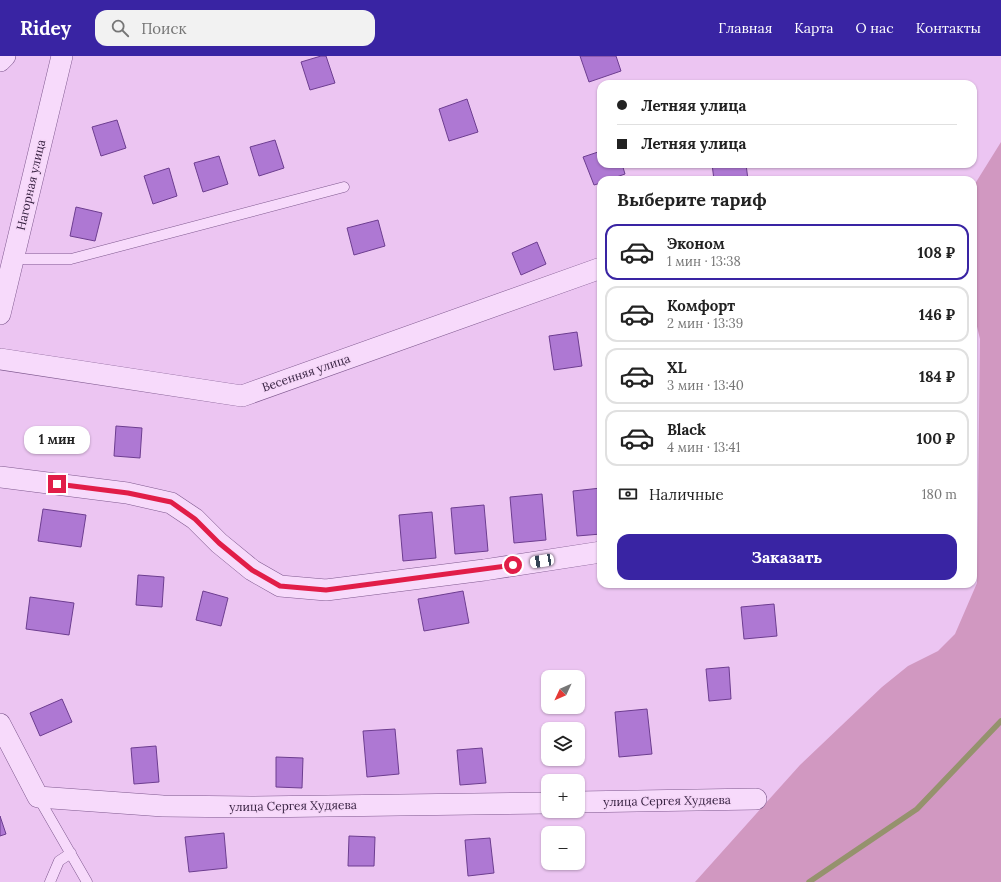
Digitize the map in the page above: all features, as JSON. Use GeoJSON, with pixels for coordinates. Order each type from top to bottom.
{"type":"FeatureCollection","features":[{"type":"Feature","properties":{"kind":"street"},"geometry":{"type":"LineString","coordinates":[[0,61],[5,56]]}},
{"type":"Feature","properties":{"kind":"street","name":"Нагорная улица"},"geometry":{"type":"LineString","coordinates":[[0,314],[62,56]]}},
{"type":"Feature","properties":{"kind":"street","name":"Весенняя улица"},"geometry":{"type":"LineString","coordinates":[[0,359],[242,396],[597,269]]}},
{"type":"Feature","properties":{"kind":"street"},"geometry":{"type":"LineString","coordinates":[[0,477],[128,493],[171,502],[195,519],[219,543],[252,570],[280,586],[326,590],[484,570],[597,553]]}},
{"type":"Feature","properties":{"kind":"street"},"geometry":{"type":"LineString","coordinates":[[0,724],[38,797]]}},
{"type":"Feature","properties":{"kind":"street","name":"улица Сергея Худяева"},"geometry":{"type":"LineString","coordinates":[[38,797],[163,806],[251,807],[541,803]]}},
{"type":"Feature","properties":{"kind":"street","name":"улица Сергея Худяева"},"geometry":{"type":"LineString","coordinates":[[585,802],[756,800]]}},
{"type":"Feature","properties":{"kind":"lane"},"geometry":{"type":"LineString","coordinates":[[14,259],[72,260],[344,187]]}},
{"type":"Feature","properties":{"kind":"lane"},"geometry":{"type":"LineString","coordinates":[[38,797],[87,882]]}},
{"type":"Feature","properties":{"kind":"lane"},"geometry":{"type":"LineString","coordinates":[[50,882],[59,861],[71,853]]}},
{"type":"Feature","properties":{"kind":"shaded area"},"geometry":{"type":"Polygon","coordinates":[[[1001,142],[1001,882],[695,882],[800,765],[882,687],[908,666],[938,651],[955,634],[975,588],[977,588],[980,339],[977,327],[977,181],[1001,142]]]}},
{"type":"Feature","properties":{"kind":"building"},"geometry":{"type":"Polygon","coordinates":[[[326,56],[335,83],[310,90],[301,62],[326,56]]]}},
{"type":"Feature","properties":{"kind":"building"},"geometry":{"type":"Polygon","coordinates":[[[580,56],[616,56],[621,71],[589,82],[580,56]]]}},
{"type":"Feature","properties":{"kind":"building"},"geometry":{"type":"Polygon","coordinates":[[[467,99],[478,132],[449,141],[439,109],[467,99]]]}},
{"type":"Feature","properties":{"kind":"building"},"geometry":{"type":"Polygon","coordinates":[[[117,120],[126,148],[101,156],[92,127],[117,120]]]}},
{"type":"Feature","properties":{"kind":"building"},"geometry":{"type":"Polygon","coordinates":[[[275,140],[284,168],[259,176],[250,147],[275,140]]]}},
{"type":"Feature","properties":{"kind":"building"},"geometry":{"type":"Polygon","coordinates":[[[597,152],[597,168],[623,168],[625,174],[619,176],[597,176],[597,184],[594,185],[583,157],[597,152]]]}},
{"type":"Feature","properties":{"kind":"building"},"geometry":{"type":"Polygon","coordinates":[[[219,156],[228,184],[203,192],[194,163],[219,156]]]}},
{"type":"Feature","properties":{"kind":"building"},"geometry":{"type":"Polygon","coordinates":[[[169,168],[177,196],[153,204],[144,176],[169,168]]]}},
{"type":"Feature","properties":{"kind":"building"},"geometry":{"type":"Polygon","coordinates":[[[712,168],[746,168],[748,176],[714,176],[712,168]]]}},
{"type":"Feature","properties":{"kind":"building"},"geometry":{"type":"Polygon","coordinates":[[[76,207],[102,213],[95,241],[70,236],[76,207]]]}},
{"type":"Feature","properties":{"kind":"building"},"geometry":{"type":"Polygon","coordinates":[[[378,220],[385,246],[354,255],[347,228],[378,220]]]}},
{"type":"Feature","properties":{"kind":"building"},"geometry":{"type":"Polygon","coordinates":[[[537,242],[546,264],[521,275],[512,253],[537,242]]]}},
{"type":"Feature","properties":{"kind":"building"},"geometry":{"type":"Polygon","coordinates":[[[577,332],[582,366],[554,370],[549,336],[577,332]]]}},
{"type":"Feature","properties":{"kind":"building"},"geometry":{"type":"Polygon","coordinates":[[[116,426],[142,428],[140,458],[114,456],[116,426]]]}},
{"type":"Feature","properties":{"kind":"building"},"geometry":{"type":"Polygon","coordinates":[[[597,488],[597,534],[577,536],[573,491],[597,488]]]}},
{"type":"Feature","properties":{"kind":"building"},"geometry":{"type":"Polygon","coordinates":[[[542,494],[546,540],[514,543],[510,497],[542,494]]]}},
{"type":"Feature","properties":{"kind":"building"},"geometry":{"type":"Polygon","coordinates":[[[484,505],[488,551],[455,554],[451,508],[484,505]]]}},
{"type":"Feature","properties":{"kind":"building"},"geometry":{"type":"Polygon","coordinates":[[[43,509],[86,515],[81,547],[38,541],[43,509]]]}},
{"type":"Feature","properties":{"kind":"building"},"geometry":{"type":"Polygon","coordinates":[[[432,512],[436,558],[403,561],[399,515],[432,512]]]}},
{"type":"Feature","properties":{"kind":"building"},"geometry":{"type":"Polygon","coordinates":[[[138,575],[164,577],[162,607],[136,605],[138,575]]]}},
{"type":"Feature","properties":{"kind":"building"},"geometry":{"type":"Polygon","coordinates":[[[203,591],[228,598],[221,626],[196,620],[203,591]]]}},
{"type":"Feature","properties":{"kind":"building"},"geometry":{"type":"Polygon","coordinates":[[[463,591],[469,623],[424,631],[418,599],[463,591]]]}},
{"type":"Feature","properties":{"kind":"building"},"geometry":{"type":"Polygon","coordinates":[[[30,597],[74,603],[69,635],[26,629],[30,597]]]}},
{"type":"Feature","properties":{"kind":"building"},"geometry":{"type":"Polygon","coordinates":[[[774,604],[777,636],[744,639],[741,607],[774,604]]]}},
{"type":"Feature","properties":{"kind":"building"},"geometry":{"type":"Polygon","coordinates":[[[729,667],[731,699],[709,701],[706,669],[729,667]]]}},
{"type":"Feature","properties":{"kind":"building"},"geometry":{"type":"Polygon","coordinates":[[[62,699],[72,722],[40,736],[30,713],[62,699]]]}},
{"type":"Feature","properties":{"kind":"building"},"geometry":{"type":"Polygon","coordinates":[[[647,709],[652,754],[619,757],[615,712],[647,709]]]}},
{"type":"Feature","properties":{"kind":"building"},"geometry":{"type":"Polygon","coordinates":[[[395,729],[399,774],[367,777],[363,731],[395,729]]]}},
{"type":"Feature","properties":{"kind":"building"},"geometry":{"type":"Polygon","coordinates":[[[156,746],[159,782],[134,784],[131,748],[156,746]]]}},
{"type":"Feature","properties":{"kind":"building"},"geometry":{"type":"Polygon","coordinates":[[[482,748],[486,783],[460,785],[457,750],[482,748]]]}},
{"type":"Feature","properties":{"kind":"building"},"geometry":{"type":"Polygon","coordinates":[[[276,757],[303,758],[302,788],[276,787],[276,757]]]}},
{"type":"Feature","properties":{"kind":"building"},"geometry":{"type":"Polygon","coordinates":[[[0,816],[6,834],[0,836],[0,816]]]}},
{"type":"Feature","properties":{"kind":"building"},"geometry":{"type":"Polygon","coordinates":[[[224,833],[227,868],[189,872],[185,837],[224,833]]]}},
{"type":"Feature","properties":{"kind":"building"},"geometry":{"type":"Polygon","coordinates":[[[349,836],[375,837],[374,866],[348,866],[349,836]]]}},
{"type":"Feature","properties":{"kind":"building"},"geometry":{"type":"Polygon","coordinates":[[[490,838],[494,873],[468,876],[465,840],[490,838]]]}},
{"type":"Feature","properties":{"kind":"waterway"},"geometry":{"type":"LineString","coordinates":[[809,882],[917,809],[1001,721]]}},
{"type":"Feature","properties":{"kind":"route"},"geometry":{"type":"LineString","coordinates":[[57,484],[128,493],[171,502],[195,519],[219,543],[252,570],[280,586],[326,590],[513,565]]}}]}
